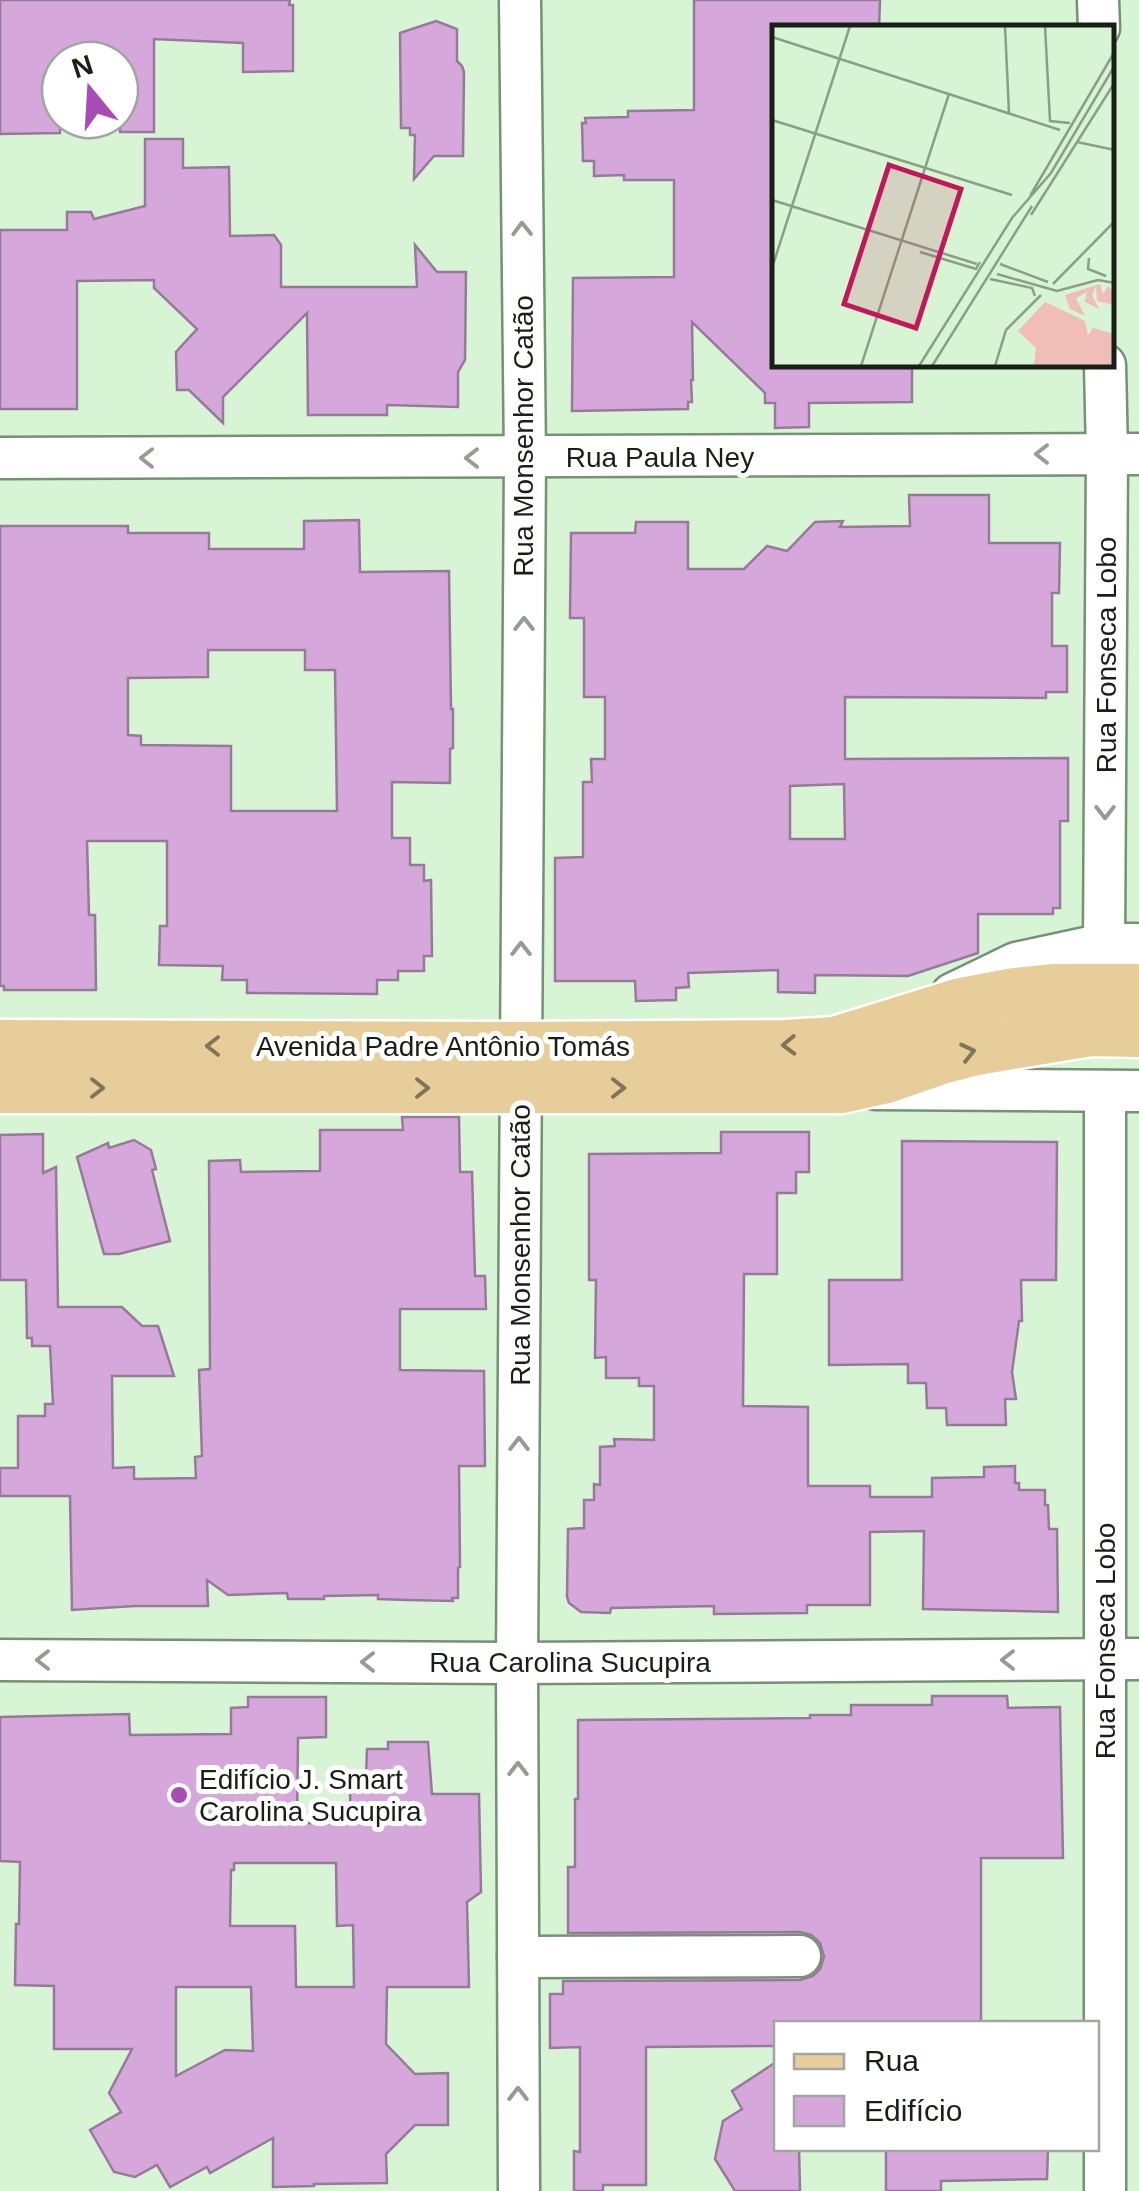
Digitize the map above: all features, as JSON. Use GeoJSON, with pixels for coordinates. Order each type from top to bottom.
{"type":"FeatureCollection","features":[{"type":"Feature","properties":{"kind":"main road","name":"Avenida Padre Antônio Tomás"},"geometry":{"type":"LineString","coordinates":[[0,1088],[521,1068],[836,1042],[961,1003],[1014,992],[1139,990]]}},
{"type":"Feature","properties":{"kind":"main road","name":"Avenida Padre Antônio Tomás"},"geometry":{"type":"LineString","coordinates":[[0,1045],[521,1068],[841,1088],[976,1050],[1090,1031],[1139,1032]]}},
{"type":"Feature","properties":{"kind":"street","name":"Rua Monsenhor Catão"},"geometry":{"type":"LineString","coordinates":[[518,2191],[517,1663],[525,458],[520,0]]}},
{"type":"Feature","properties":{"kind":"street"},"geometry":{"type":"LineString","coordinates":[[1098,0],[1099,25]]}},
{"type":"Feature","properties":{"kind":"street","name":"Rua Fonseca Lobo"},"geometry":{"type":"LineString","coordinates":[[1106,368],[1123,454],[1122,944]]}},
{"type":"Feature","properties":{"kind":"street","name":"Rua Paula Ney"},"geometry":{"type":"LineString","coordinates":[[0,458],[1123,454]]}},
{"type":"Feature","properties":{"kind":"street","name":"Avenida Padre Antônio Tomás"},"geometry":{"type":"LineString","coordinates":[[884,1027],[1016,963],[1122,944]]}},
{"type":"Feature","properties":{"kind":"street","name":"Avenida Padre Antônio Tomás"},"geometry":{"type":"LineString","coordinates":[[841,1088],[1122,1091]]}},
{"type":"Feature","properties":{"kind":"street","name":"Rua Fonseca Lobo"},"geometry":{"type":"LineString","coordinates":[[1106,2191],[1122,1659],[1122,1091]]}},
{"type":"Feature","properties":{"kind":"street","name":"Rua Carolina Sucupira"},"geometry":{"type":"LineString","coordinates":[[0,1660],[517,1663],[1122,1659]]}},
{"type":"Feature","properties":{"kind":"street"},"geometry":{"type":"LineString","coordinates":[[518,1957],[800,1956]]}},
{"type":"Feature","properties":{"kind":"building"},"geometry":{"type":"Polygon","coordinates":[[[0,0],[290,0],[289,5],[293,5],[293,71],[243,72],[243,43],[154,39],[154,132],[140,132],[140,40],[40,40],[40,133],[0,134],[0,0]]]}},
{"type":"Feature","properties":{"kind":"building"},"geometry":{"type":"Polygon","coordinates":[[[694,0],[880,0],[879,25],[772,25],[772,368],[912,368],[912,402],[809,403],[809,427],[775,428],[775,403],[765,403],[765,393],[692,322],[692,402],[688,402],[688,409],[572,411],[573,278],[674,277],[674,180],[594,176],[594,161],[583,161],[582,123],[586,123],[585,118],[628,117],[628,111],[694,110],[694,0]]]}},
{"type":"Feature","properties":{"kind":"building"},"geometry":{"type":"Polygon","coordinates":[[[436,21],[457,29],[457,61],[464,72],[463,156],[434,156],[414,179],[415,135],[410,135],[410,128],[401,128],[400,33],[436,21]]]}},
{"type":"Feature","properties":{"kind":"building"},"geometry":{"type":"Polygon","coordinates":[[[145,139],[183,139],[183,168],[229,167],[230,236],[274,235],[281,245],[281,287],[417,287],[415,245],[437,272],[466,272],[465,360],[458,372],[458,407],[387,405],[387,415],[308,415],[307,313],[223,397],[223,423],[189,390],[177,390],[176,352],[197,329],[154,288],[154,280],[77,281],[77,409],[0,409],[0,230],[67,230],[67,212],[91,212],[94,219],[145,206],[145,139]]]}},
{"type":"Feature","properties":{"kind":"building"},"geometry":{"type":"Polygon","coordinates":[[[909,495],[989,495],[989,543],[1060,543],[1059,593],[1052,593],[1052,646],[1067,646],[1067,692],[1046,692],[1046,698],[845,697],[845,759],[1068,758],[1068,821],[1060,821],[1060,908],[1053,908],[1053,914],[978,914],[978,953],[908,976],[815,975],[815,993],[778,992],[778,970],[688,973],[689,987],[676,988],[676,1000],[636,1001],[635,981],[555,981],[555,858],[583,857],[583,782],[592,782],[591,759],[605,759],[605,697],[584,697],[584,618],[570,618],[571,533],[635,533],[636,522],[688,522],[688,569],[744,569],[767,546],[787,551],[815,522],[843,521],[840,527],[910,526],[909,495]],[[844,784],[790,786],[790,839],[845,839],[844,784]]]}},
{"type":"Feature","properties":{"kind":"building"},"geometry":{"type":"Polygon","coordinates":[[[359,520],[360,572],[449,571],[453,709],[450,783],[392,782],[392,838],[410,838],[410,865],[424,865],[424,881],[431,880],[432,956],[424,956],[424,971],[398,971],[398,980],[377,980],[377,994],[247,993],[247,980],[222,980],[223,966],[159,965],[160,926],[167,926],[167,841],[87,841],[89,915],[95,915],[96,990],[4,990],[0,986],[0,526],[128,526],[128,533],[209,533],[209,549],[304,549],[304,521],[359,520]],[[208,650],[208,677],[128,678],[128,735],[141,736],[141,745],[231,746],[231,811],[337,811],[335,670],[305,670],[305,650],[208,650]]]}},
{"type":"Feature","properties":{"kind":"building"},"geometry":{"type":"Polygon","coordinates":[[[402,1117],[459,1117],[460,1172],[472,1172],[475,1276],[485,1276],[486,1309],[400,1309],[400,1370],[484,1371],[485,1466],[459,1466],[458,1598],[378,1599],[378,1595],[288,1599],[287,1593],[228,1595],[207,1580],[208,1606],[72,1610],[70,1496],[0,1496],[0,1468],[18,1468],[18,1416],[45,1416],[45,1404],[53,1404],[50,1346],[32,1346],[32,1338],[27,1338],[26,1280],[0,1280],[0,1135],[43,1134],[43,1173],[56,1167],[58,1307],[122,1307],[142,1326],[158,1326],[174,1376],[112,1376],[113,1468],[134,1467],[134,1479],[196,1478],[195,1457],[202,1456],[199,1370],[210,1369],[209,1161],[240,1160],[241,1172],[320,1171],[320,1130],[403,1130],[402,1117]]]}},
{"type":"Feature","properties":{"kind":"building"},"geometry":{"type":"Polygon","coordinates":[[[721,1132],[809,1132],[809,1172],[796,1172],[796,1193],[777,1193],[777,1274],[744,1274],[743,1406],[808,1407],[808,1486],[870,1486],[870,1497],[932,1497],[932,1478],[984,1477],[984,1467],[1015,1466],[1019,1490],[1045,1490],[1049,1529],[1057,1529],[1058,1612],[923,1609],[924,1531],[870,1532],[870,1605],[807,1605],[807,1613],[714,1614],[714,1606],[581,1612],[569,1603],[568,1529],[584,1528],[584,1500],[594,1500],[594,1484],[600,1485],[600,1447],[615,1446],[614,1439],[654,1440],[654,1386],[639,1386],[639,1378],[606,1378],[606,1357],[595,1358],[596,1280],[589,1280],[589,1154],[721,1153],[721,1132]]]}},
{"type":"Feature","properties":{"kind":"building"},"geometry":{"type":"Polygon","coordinates":[[[134,1140],[151,1150],[156,1169],[152,1170],[170,1241],[104,1254],[77,1157],[108,1143],[109,1148],[134,1140]]]}},
{"type":"Feature","properties":{"kind":"building"},"geometry":{"type":"Polygon","coordinates":[[[902,1141],[1057,1142],[1056,1280],[1021,1280],[1022,1321],[1012,1372],[1016,1399],[1005,1399],[1006,1425],[947,1425],[946,1408],[927,1408],[926,1383],[908,1383],[908,1364],[829,1365],[829,1280],[902,1280],[902,1141]]]}},
{"type":"Feature","properties":{"kind":"building"},"geometry":{"type":"Polygon","coordinates":[[[932,1696],[1007,1696],[1008,1708],[1060,1707],[1063,1858],[981,1858],[981,2021],[774,2021],[774,2046],[646,2047],[646,2185],[603,2185],[603,2191],[574,2191],[574,2151],[580,2152],[580,2047],[550,2048],[550,1994],[563,1994],[563,1981],[800,1980],[813,1976],[824,1957],[820,1943],[800,1932],[568,1933],[568,1867],[575,1867],[578,1720],[810,1718],[851,1715],[851,1705],[932,1705],[932,1696]]]}},
{"type":"Feature","properties":{"kind":"building"},"geometry":{"type":"Polygon","coordinates":[[[248,1697],[326,1697],[326,1737],[298,1738],[297,1823],[351,1823],[350,1793],[366,1777],[367,1749],[388,1749],[388,1742],[428,1742],[432,1794],[479,1794],[481,1892],[467,1902],[469,1987],[387,1987],[386,2044],[415,2074],[448,2073],[448,2125],[415,2125],[386,2154],[387,2183],[273,2187],[273,2138],[210,2173],[207,2167],[170,2187],[157,2165],[135,2177],[114,2172],[90,2130],[121,2112],[109,2093],[132,2049],[54,2049],[54,1986],[15,1985],[20,1862],[0,1861],[0,1717],[129,1714],[130,1735],[231,1734],[231,1708],[248,1707],[248,1697]],[[234,1863],[230,1926],[295,1926],[296,1987],[354,1987],[353,1925],[337,1926],[336,1863],[234,1863]],[[176,1987],[176,2076],[225,2050],[253,2051],[251,1987],[176,1987]]]}},
{"type":"Feature","properties":{"kind":"building"},"geometry":{"type":"Polygon","coordinates":[[[774,2063],[774,2151],[799,2151],[800,2191],[735,2191],[715,2159],[723,2121],[742,2109],[732,2091],[774,2063]]]}},
{"type":"Feature","properties":{"kind":"building"},"geometry":{"type":"Polygon","coordinates":[[[886,2151],[1048,2151],[1047,2179],[941,2181],[941,2191],[886,2191],[886,2151]]]}},
{"type":"Feature","properties":{"kind":"place","name":"Edifício J. Smart Carolina Sucupira"},"geometry":{"type":"Point","coordinates":[179,1795]}}]}
